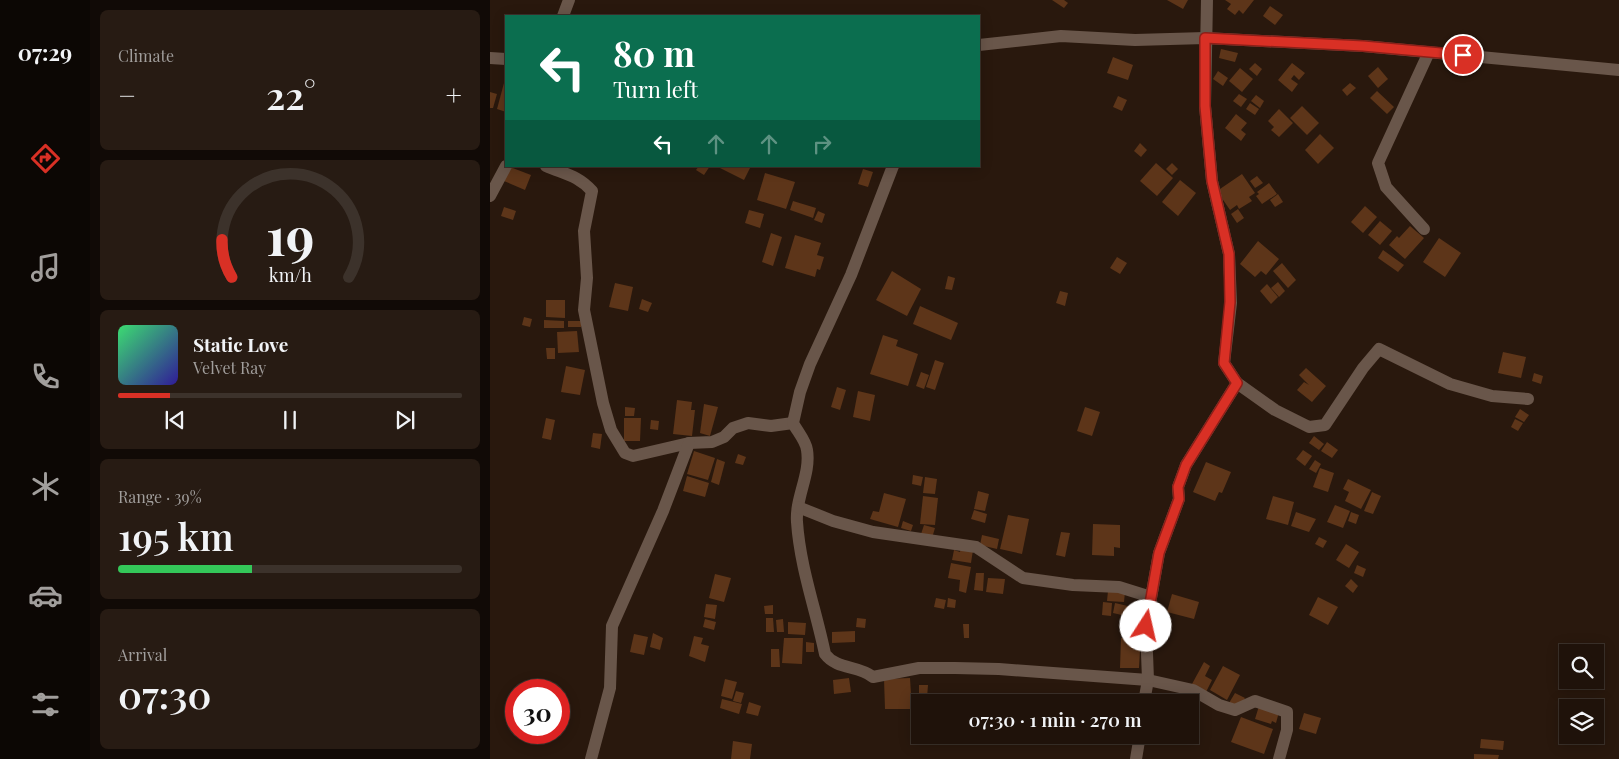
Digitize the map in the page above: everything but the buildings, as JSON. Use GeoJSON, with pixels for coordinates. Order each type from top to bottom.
{"type":"FeatureCollection","features":[{"type":"Feature","properties":{"kind":"street"},"geometry":{"type":"LineString","coordinates":[[563,15],[569,0]]}},
{"type":"Feature","properties":{"kind":"street"},"geometry":{"type":"LineString","coordinates":[[1207,0],[1205,106],[1212,181],[1229,254],[1230,302],[1224,363],[1237,383],[1275,410],[1309,427],[1325,425],[1362,368],[1379,349],[1450,384],[1492,396],[1528,399]]}},
{"type":"Feature","properties":{"kind":"street"},"geometry":{"type":"LineString","coordinates":[[980,45],[1061,36],[1135,40],[1205,38],[1429,52],[1619,70]]}},
{"type":"Feature","properties":{"kind":"street"},"geometry":{"type":"LineString","coordinates":[[1424,229],[1386,186],[1378,163],[1429,52]]}},
{"type":"Feature","properties":{"kind":"street"},"geometry":{"type":"LineString","coordinates":[[490,58],[505,58]]}},
{"type":"Feature","properties":{"kind":"street"},"geometry":{"type":"LineString","coordinates":[[490,196],[505,167]]}},
{"type":"Feature","properties":{"kind":"street"},"geometry":{"type":"LineString","coordinates":[[549,167],[570,174],[584,182],[592,191],[584,231],[587,278],[584,310],[603,403],[611,430],[625,453],[633,456],[689,443],[712,442],[724,437],[733,428],[748,423],[770,426],[793,423]]}},
{"type":"Feature","properties":{"kind":"street"},"geometry":{"type":"LineString","coordinates":[[893,167],[851,275],[800,392],[793,423],[807,449],[806,470],[797,520],[809,594],[825,654],[830,661],[864,670],[873,676],[919,668],[1000,669],[1148,680],[1193,690],[1219,705],[1235,710],[1255,701],[1287,712],[1287,730],[1279,759]]}},
{"type":"Feature","properties":{"kind":"street"},"geometry":{"type":"LineString","coordinates":[[1145,694],[1148,680],[1146,626],[1159,553],[1179,499],[1178,487],[1186,465],[1237,383]]}},
{"type":"Feature","properties":{"kind":"street"},"geometry":{"type":"LineString","coordinates":[[591,759],[610,688],[612,626],[663,510],[689,443]]}},
{"type":"Feature","properties":{"kind":"street"},"geometry":{"type":"LineString","coordinates":[[798,507],[833,521],[873,532],[976,547],[1023,578],[1073,585],[1119,587],[1151,597]]}},
{"type":"Feature","properties":{"kind":"street"},"geometry":{"type":"LineString","coordinates":[[1136,759],[1138,744]]}},
{"type":"Feature","properties":{"kind":"route"},"geometry":{"type":"LineString","coordinates":[[1146,626],[1159,553],[1179,499],[1178,487],[1186,465],[1237,383],[1224,363],[1230,302],[1229,254],[1212,181],[1205,106],[1205,38],[1363,46],[1463,55]]}}]}
